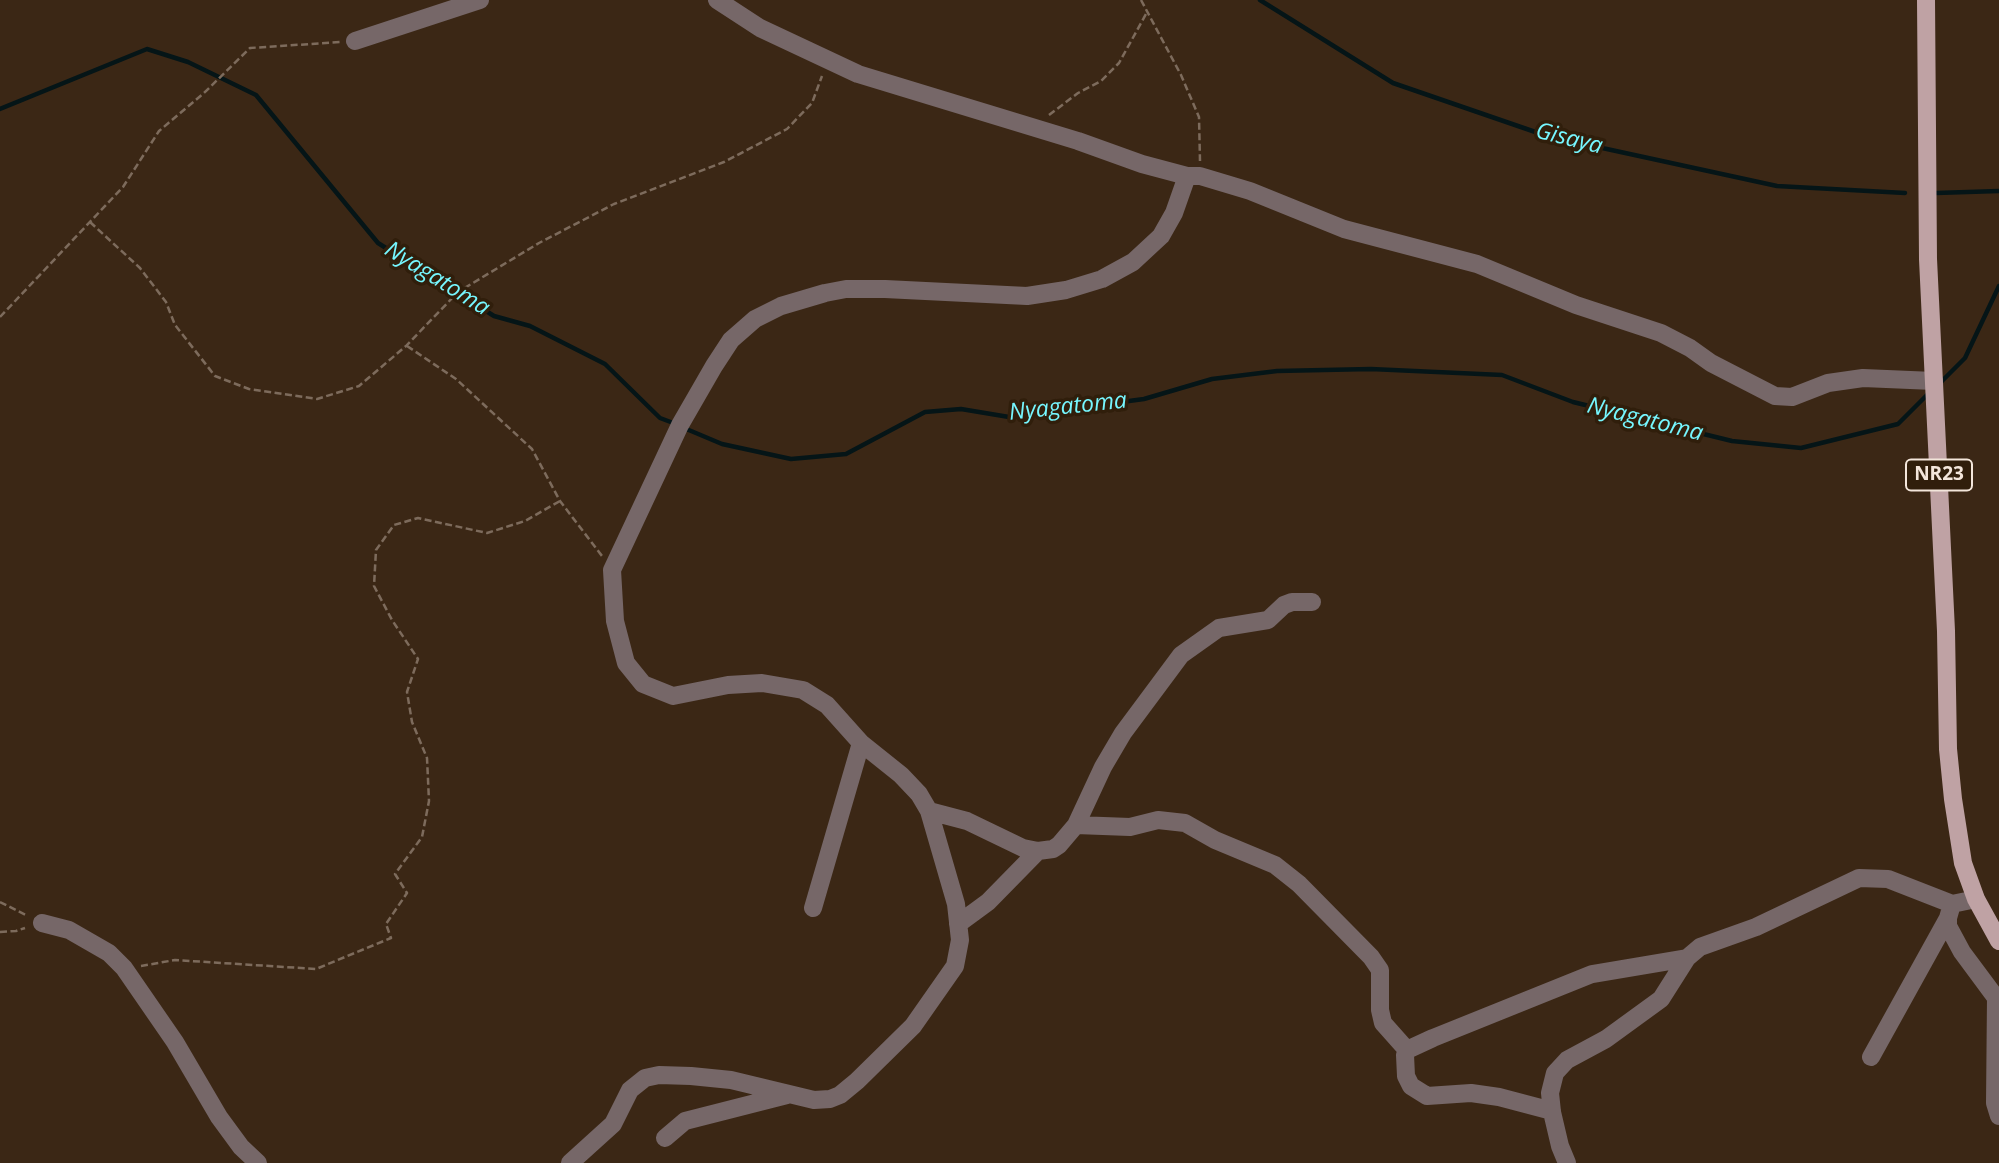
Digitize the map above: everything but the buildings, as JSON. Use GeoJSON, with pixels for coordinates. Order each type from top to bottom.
{"type":"FeatureCollection","features":[{"type":"Feature","properties":{"kind":"main road","name":"NR23"},"geometry":{"type":"LineString","coordinates":[[1922,1],[1928,259],[1952,799],[1963,863],[1976,899],[1999,941]]}},
{"type":"Feature","properties":{"kind":"street"},"geometry":{"type":"LineString","coordinates":[[355,41],[480,0]]}},
{"type":"Feature","properties":{"kind":"street"},"geometry":{"type":"LineString","coordinates":[[718,0],[760,28],[858,74],[1078,141],[1142,164],[1250,191],[1344,229],[1478,264],[1576,304],[1661,333],[1711,363],[1776,396],[1792,397],[1828,383],[1863,378],[1934,381]]}},
{"type":"Feature","properties":{"kind":"street"},"geometry":{"type":"LineString","coordinates":[[570,1163],[613,1124],[630,1090],[645,1077],[680,1076],[731,1080],[814,1100],[830,1100],[840,1095],[912,1026],[955,966],[960,940],[956,904],[929,811],[919,794],[901,775],[862,743],[827,705],[803,690],[762,683],[728,685],[673,696],[643,684],[626,663],[615,621],[612,570],[680,425],[714,366],[731,340],[755,319],[781,306],[825,293],[846,289],[1027,296],[1086,285],[1120,270],[1148,250],[1161,236],[1193,176]]}},
{"type":"Feature","properties":{"kind":"street"},"geometry":{"type":"LineString","coordinates":[[929,811],[967,821],[1023,848],[1038,851],[1053,849],[1076,824],[1123,733],[1181,655],[1219,628],[1268,620],[1284,605],[1292,602],[1312,602]]}},
{"type":"Feature","properties":{"kind":"street"},"geometry":{"type":"LineString","coordinates":[[813,908],[862,743]]}},
{"type":"Feature","properties":{"kind":"street"},"geometry":{"type":"LineString","coordinates":[[1076,824],[1121,828],[1158,820],[1185,823],[1215,840],[1275,865],[1299,884],[1371,957],[1380,970],[1380,1010],[1383,1023],[1407,1050]]}},
{"type":"Feature","properties":{"kind":"street"},"geometry":{"type":"LineString","coordinates":[[958,924],[988,902],[1038,851]]}},
{"type":"Feature","properties":{"kind":"street"},"geometry":{"type":"LineString","coordinates":[[1567,1163],[1552,1111],[1550,1093],[1555,1073],[1567,1060],[1606,1039],[1661,999],[1688,958],[1700,947],[1756,927],[1859,878],[1888,879],[1950,911]]}},
{"type":"Feature","properties":{"kind":"street"},"geometry":{"type":"LineString","coordinates":[[1871,1057],[1950,911],[1976,899]]}},
{"type":"Feature","properties":{"kind":"street"},"geometry":{"type":"LineString","coordinates":[[1950,911],[1948,926],[1951,936],[1997,1000],[1994,1103],[1999,1116]]}},
{"type":"Feature","properties":{"kind":"street"},"geometry":{"type":"LineString","coordinates":[[42,923],[68,930],[109,953],[124,968],[175,1042],[219,1117],[258,1163]]}},
{"type":"Feature","properties":{"kind":"street"},"geometry":{"type":"LineString","coordinates":[[1552,1111],[1499,1097],[1471,1093],[1427,1096],[1416,1091],[1406,1076],[1407,1050],[1592,974],[1688,958]]}},
{"type":"Feature","properties":{"kind":"street"},"geometry":{"type":"LineString","coordinates":[[665,1138],[685,1121],[787,1095]]}},
{"type":"Feature","properties":{"kind":"path"},"geometry":{"type":"LineString","coordinates":[[1141,0],[1181,75],[1199,117],[1193,176]]}},
{"type":"Feature","properties":{"kind":"path"},"geometry":{"type":"LineString","coordinates":[[1032,127],[1078,93],[1101,81],[1119,64],[1146,12]]}},
{"type":"Feature","properties":{"kind":"path"},"geometry":{"type":"LineString","coordinates":[[0,317],[123,187],[159,131],[204,93],[250,48],[355,41]]}},
{"type":"Feature","properties":{"kind":"path"},"geometry":{"type":"LineString","coordinates":[[90,222],[140,268],[166,302],[175,325],[215,376],[249,390],[317,399],[359,386],[406,346],[458,292],[539,243],[614,204],[724,162],[787,129],[812,103],[829,60]]}},
{"type":"Feature","properties":{"kind":"path"},"geometry":{"type":"LineString","coordinates":[[406,346],[456,379],[532,449],[560,501],[612,570]]}},
{"type":"Feature","properties":{"kind":"path"},"geometry":{"type":"LineString","coordinates":[[124,968],[176,960],[316,969],[391,938],[386,923],[407,893],[395,874],[422,837],[429,801],[426,758],[412,722],[407,692],[418,659],[391,620],[374,586],[376,550],[394,525],[418,518],[487,533],[525,521],[560,501]]}},
{"type":"Feature","properties":{"kind":"path"},"geometry":{"type":"LineString","coordinates":[[0,902],[42,923]]}},
{"type":"Feature","properties":{"kind":"path"},"geometry":{"type":"LineString","coordinates":[[0,932],[16,931],[42,923]]}},
{"type":"Feature","properties":{"kind":"waterway","name":"Gisaya"},"geometry":{"type":"LineString","coordinates":[[1260,0],[1393,83],[1547,136],[1777,186],[1905,193]]}},
{"type":"Feature","properties":{"kind":"waterway","name":"Nyagatoma"},"geometry":{"type":"LineString","coordinates":[[0,109],[147,49],[188,62],[256,95],[378,243],[494,316],[530,326],[605,364],[660,418],[676,424]]}},
{"type":"Feature","properties":{"kind":"waterway","name":"Gisaya"},"geometry":{"type":"LineString","coordinates":[[1936,193],[1999,191]]}},
{"type":"Feature","properties":{"kind":"waterway","name":"Nyagatoma"},"geometry":{"type":"LineString","coordinates":[[1939,384],[1965,358],[1999,286]]}},
{"type":"Feature","properties":{"kind":"waterway","name":"Nyagatoma"},"geometry":{"type":"LineString","coordinates":[[684,428],[722,444],[791,459],[846,454],[925,412],[961,409],[1009,417],[1144,399],[1212,379],[1277,371],[1371,369],[1502,375],[1573,402],[1732,441],[1801,448],[1898,424],[1930,392]]}}]}
